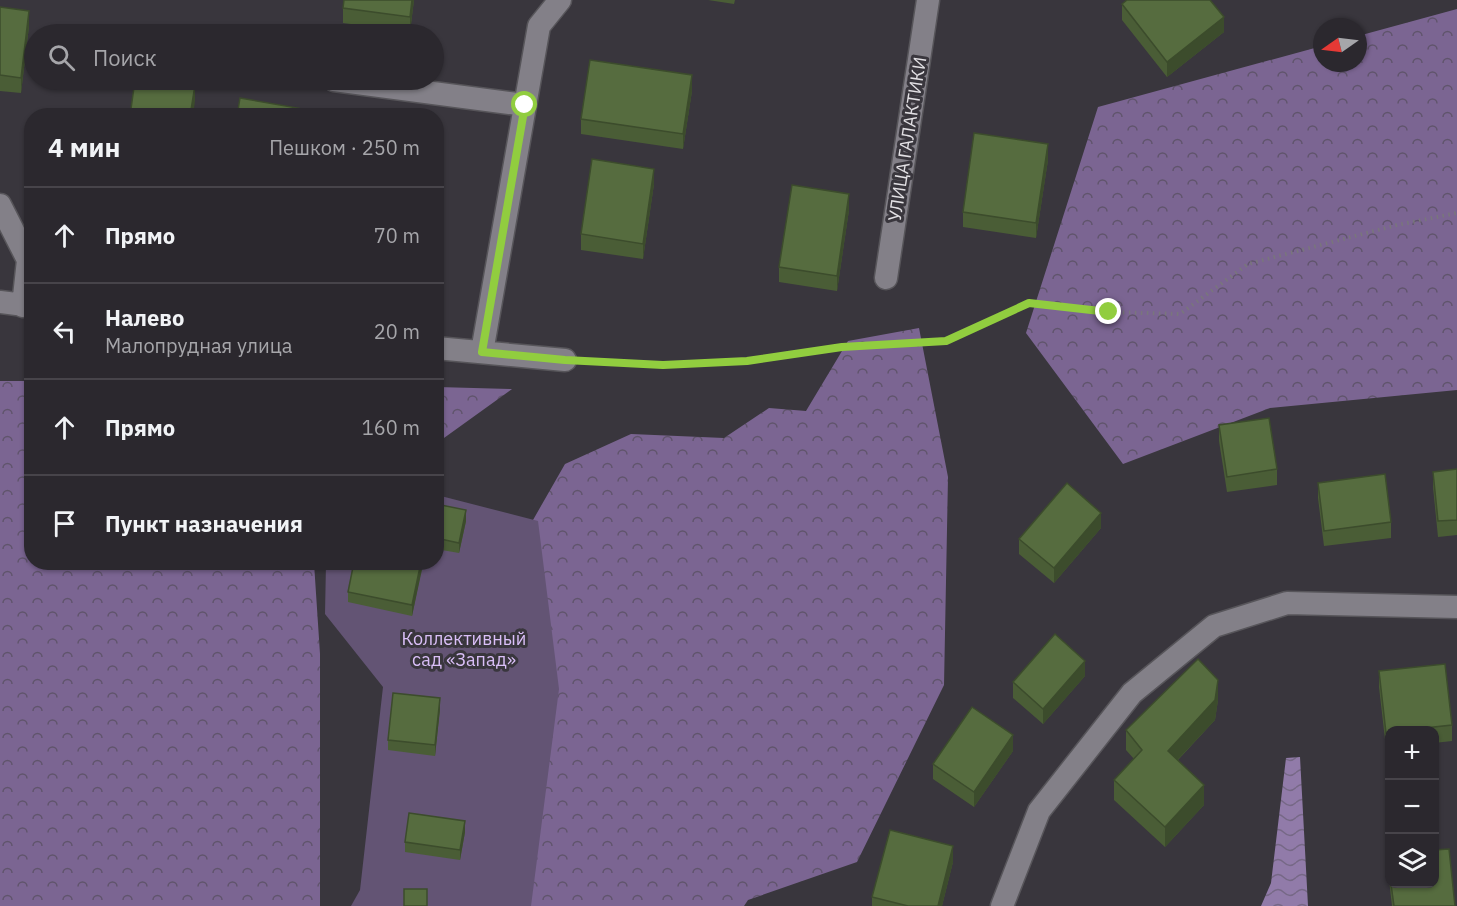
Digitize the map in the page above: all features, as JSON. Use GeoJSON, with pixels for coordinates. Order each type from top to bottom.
{"type":"FeatureCollection","features":[{"type":"Feature","properties":{"kind":"street"},"geometry":{"type":"LineString","coordinates":[[482,352],[539,26],[560,0]]}},
{"type":"Feature","properties":{"kind":"street","name":"УЛИЦА ГАЛАКТИКИ"},"geometry":{"type":"LineString","coordinates":[[886,278],[928,0]]}},
{"type":"Feature","properties":{"kind":"street"},"geometry":{"type":"LineString","coordinates":[[410,90],[525,105]]}},
{"type":"Feature","properties":{"kind":"street"},"geometry":{"type":"LineString","coordinates":[[0,205],[24,252]]}},
{"type":"Feature","properties":{"kind":"street"},"geometry":{"type":"LineString","coordinates":[[0,302],[24,306]]}},
{"type":"Feature","properties":{"kind":"street"},"geometry":{"type":"LineString","coordinates":[[444,349],[565,360]]}},
{"type":"Feature","properties":{"kind":"street"},"geometry":{"type":"LineString","coordinates":[[1002,906],[1039,811],[1132,693],[1214,626],[1287,603],[1457,607]]}},
{"type":"Feature","properties":{"kind":"path"},"geometry":{"type":"LineString","coordinates":[[565,360],[663,365],[747,361],[842,347],[946,341],[1029,303],[1109,312],[1180,314],[1248,264],[1397,225],[1457,213]]}},
{"type":"Feature","properties":{"kind":"green space"},"geometry":{"type":"Polygon","coordinates":[[[1457,9],[1457,390],[1270,408],[1123,464],[1026,333],[1098,107],[1313,48],[1313,72],[1367,72],[1367,34],[1457,9]]]}},
{"type":"Feature","properties":{"kind":"green space"},"geometry":{"type":"Polygon","coordinates":[[[919,328],[948,477],[944,685],[857,862],[748,900],[744,906],[499,906],[493,590],[565,464],[631,434],[724,438],[769,408],[806,411],[848,341],[919,328]]]}},
{"type":"Feature","properties":{"kind":"green space"},"geometry":{"type":"Polygon","coordinates":[[[0,381],[24,381],[24,570],[314,570],[320,654],[320,906],[0,906],[0,381]]]}},
{"type":"Feature","properties":{"kind":"green space"},"geometry":{"type":"Polygon","coordinates":[[[444,387],[512,389],[444,438],[444,387]]]}},
{"type":"Feature","properties":{"kind":"green space","name":"Коллективный сад «Запад»"},"geometry":{"type":"Polygon","coordinates":[[[444,497],[538,521],[559,689],[531,906],[351,906],[360,890],[383,687],[325,614],[326,570],[444,570],[444,497]]]}},
{"type":"Feature","properties":{"kind":"water"},"geometry":{"type":"Polygon","coordinates":[[[1300,757],[1308,906],[1261,906],[1271,883],[1286,758],[1300,757]]]}},
{"type":"Feature","properties":{"kind":"building"},"geometry":{"type":"Polygon","coordinates":[[[344,0],[412,0],[410,17],[343,8],[344,0]]]}},
{"type":"Feature","properties":{"kind":"building"},"geometry":{"type":"Polygon","coordinates":[[[1127,0],[1210,0],[1224,17],[1167,62],[1122,4],[1127,0]]]}},
{"type":"Feature","properties":{"kind":"building"},"geometry":{"type":"Polygon","coordinates":[[[0,7],[29,11],[27,24],[24,24],[21,78],[0,75],[0,7]]]}},
{"type":"Feature","properties":{"kind":"building"},"geometry":{"type":"Polygon","coordinates":[[[590,60],[692,75],[683,134],[581,119],[590,60]]]}},
{"type":"Feature","properties":{"kind":"building"},"geometry":{"type":"Polygon","coordinates":[[[134,90],[194,90],[191,108],[131,108],[134,90]]]}},
{"type":"Feature","properties":{"kind":"building"},"geometry":{"type":"Polygon","coordinates":[[[240,98],[297,108],[238,108],[240,98]]]}},
{"type":"Feature","properties":{"kind":"building"},"geometry":{"type":"Polygon","coordinates":[[[974,133],[1048,144],[1036,223],[963,212],[974,133]]]}},
{"type":"Feature","properties":{"kind":"building"},"geometry":{"type":"Polygon","coordinates":[[[592,159],[654,169],[643,244],[581,234],[592,159]]]}},
{"type":"Feature","properties":{"kind":"building"},"geometry":{"type":"Polygon","coordinates":[[[792,185],[849,194],[837,276],[779,267],[792,185]]]}},
{"type":"Feature","properties":{"kind":"building"},"geometry":{"type":"Polygon","coordinates":[[[1269,418],[1277,469],[1227,477],[1219,425],[1269,418]]]}},
{"type":"Feature","properties":{"kind":"building"},"geometry":{"type":"Polygon","coordinates":[[[1457,469],[1457,520],[1438,521],[1433,472],[1457,469]]]}},
{"type":"Feature","properties":{"kind":"building"},"geometry":{"type":"Polygon","coordinates":[[[1385,474],[1391,522],[1324,531],[1318,483],[1385,474]]]}},
{"type":"Feature","properties":{"kind":"building"},"geometry":{"type":"Polygon","coordinates":[[[1067,483],[1101,513],[1054,568],[1019,539],[1067,483]]]}},
{"type":"Feature","properties":{"kind":"building"},"geometry":{"type":"Polygon","coordinates":[[[444,506],[466,510],[459,543],[444,540],[444,506]]]}},
{"type":"Feature","properties":{"kind":"building"},"geometry":{"type":"Polygon","coordinates":[[[352,570],[419,570],[412,605],[348,592],[352,570]]]}},
{"type":"Feature","properties":{"kind":"building"},"geometry":{"type":"Polygon","coordinates":[[[1055,634],[1085,661],[1043,709],[1013,682],[1055,634]]]}},
{"type":"Feature","properties":{"kind":"building"},"geometry":{"type":"Polygon","coordinates":[[[1198,659],[1218,680],[1215,700],[1168,751],[1204,785],[1165,827],[1114,780],[1142,750],[1126,730],[1198,659]]]}},
{"type":"Feature","properties":{"kind":"building"},"geometry":{"type":"Polygon","coordinates":[[[1445,664],[1452,725],[1385,726],[1379,671],[1445,664]]]}},
{"type":"Feature","properties":{"kind":"building"},"geometry":{"type":"Polygon","coordinates":[[[393,693],[440,698],[435,745],[388,740],[393,693]]]}},
{"type":"Feature","properties":{"kind":"building"},"geometry":{"type":"Polygon","coordinates":[[[972,707],[1013,735],[974,792],[933,764],[972,707]]]}},
{"type":"Feature","properties":{"kind":"building"},"geometry":{"type":"Polygon","coordinates":[[[409,813],[465,821],[460,850],[405,842],[409,813]]]}},
{"type":"Feature","properties":{"kind":"building"},"geometry":{"type":"Polygon","coordinates":[[[890,830],[953,846],[938,906],[908,906],[872,897],[890,830]]]}},
{"type":"Feature","properties":{"kind":"building"},"geometry":{"type":"Polygon","coordinates":[[[1449,849],[1455,906],[1394,906],[1392,888],[1439,888],[1439,850],[1449,849]]]}},
{"type":"Feature","properties":{"kind":"building"},"geometry":{"type":"Polygon","coordinates":[[[404,889],[427,889],[427,906],[404,906],[404,889]]]}},
{"type":"Feature","properties":{"kind":"route"},"geometry":{"type":"LineString","coordinates":[[525,105],[482,352],[565,360],[663,365],[747,361],[842,347],[946,341],[1029,303],[1109,312]]}}]}
